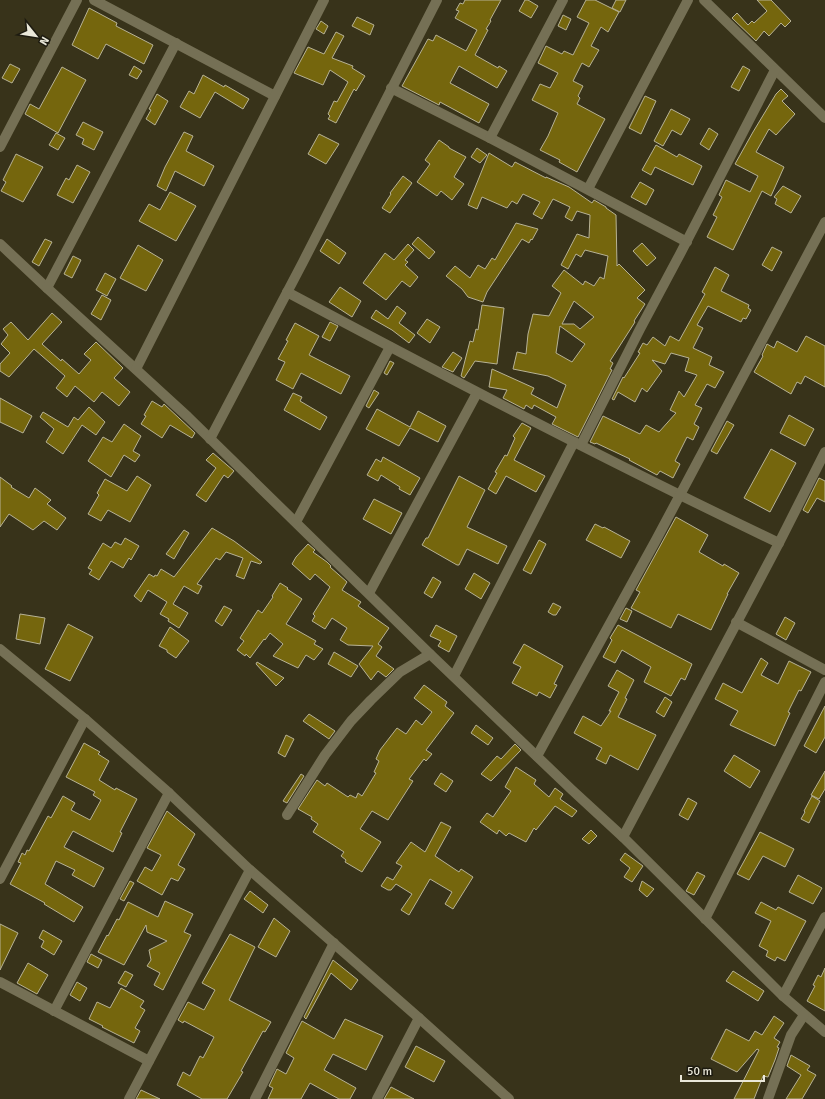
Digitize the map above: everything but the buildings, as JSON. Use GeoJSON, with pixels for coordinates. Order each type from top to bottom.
{"type":"FeatureCollection","features":[{"type":"Feature","properties":{"kind":"street"},"geometry":{"type":"LineString","coordinates":[[0,147],[77,0]]}},
{"type":"Feature","properties":{"kind":"street"},"geometry":{"type":"LineString","coordinates":[[94,0],[275,96]]}},
{"type":"Feature","properties":{"kind":"street"},"geometry":{"type":"LineString","coordinates":[[136,369],[324,0]]}},
{"type":"Feature","properties":{"kind":"street"},"geometry":{"type":"LineString","coordinates":[[210,439],[288,292],[437,0]]}},
{"type":"Feature","properties":{"kind":"street"},"geometry":{"type":"LineString","coordinates":[[490,138],[563,0]]}},
{"type":"Feature","properties":{"kind":"street"},"geometry":{"type":"LineString","coordinates":[[588,189],[688,0]]}},
{"type":"Feature","properties":{"kind":"street"},"geometry":{"type":"LineString","coordinates":[[704,0],[825,118]]}},
{"type":"Feature","properties":{"kind":"street"},"geometry":{"type":"LineString","coordinates":[[47,288],[176,43]]}},
{"type":"Feature","properties":{"kind":"street"},"geometry":{"type":"LineString","coordinates":[[454,676],[577,443],[687,242],[775,70]]}},
{"type":"Feature","properties":{"kind":"street"},"geometry":{"type":"LineString","coordinates":[[391,88],[490,138],[687,242]]}},
{"type":"Feature","properties":{"kind":"street"},"geometry":{"type":"LineString","coordinates":[[537,756],[679,496],[825,222]]}},
{"type":"Feature","properties":{"kind":"street"},"geometry":{"type":"LineString","coordinates":[[0,244],[210,439],[430,654],[623,837],[783,996],[825,1032]]}},
{"type":"Feature","properties":{"kind":"street"},"geometry":{"type":"LineString","coordinates":[[288,292],[477,393],[679,496],[779,543]]}},
{"type":"Feature","properties":{"kind":"street"},"geometry":{"type":"LineString","coordinates":[[296,522],[390,347]]}},
{"type":"Feature","properties":{"kind":"street"},"geometry":{"type":"LineString","coordinates":[[369,593],[477,393]]}},
{"type":"Feature","properties":{"kind":"street"},"geometry":{"type":"LineString","coordinates":[[623,837],[779,543],[825,452]]}},
{"type":"Feature","properties":{"kind":"street"},"geometry":{"type":"LineString","coordinates":[[736,622],[825,670]]}},
{"type":"Feature","properties":{"kind":"street"},"geometry":{"type":"LineString","coordinates":[[0,649],[169,793],[250,870],[419,1018],[504,1097]]}},
{"type":"Feature","properties":{"kind":"street"},"geometry":{"type":"LineString","coordinates":[[287,815],[325,755],[351,721],[400,672],[430,654]]}},
{"type":"Feature","properties":{"kind":"street"},"geometry":{"type":"LineString","coordinates":[[704,919],[825,682]]}},
{"type":"Feature","properties":{"kind":"street"},"geometry":{"type":"LineString","coordinates":[[0,878],[84,719]]}},
{"type":"Feature","properties":{"kind":"street"},"geometry":{"type":"LineString","coordinates":[[54,1011],[169,793]]}},
{"type":"Feature","properties":{"kind":"street"},"geometry":{"type":"LineString","coordinates":[[129,1099],[250,870]]}},
{"type":"Feature","properties":{"kind":"street"},"geometry":{"type":"LineString","coordinates":[[783,996],[825,917]]}},
{"type":"Feature","properties":{"kind":"street"},"geometry":{"type":"LineString","coordinates":[[255,1099],[334,943]]}},
{"type":"Feature","properties":{"kind":"street"},"geometry":{"type":"LineString","coordinates":[[0,982],[149,1061]]}},
{"type":"Feature","properties":{"kind":"street"},"geometry":{"type":"LineString","coordinates":[[768,1099],[791,1035],[804,1015]]}},
{"type":"Feature","properties":{"kind":"street"},"geometry":{"type":"LineString","coordinates":[[376,1099],[419,1018]]}}]}
